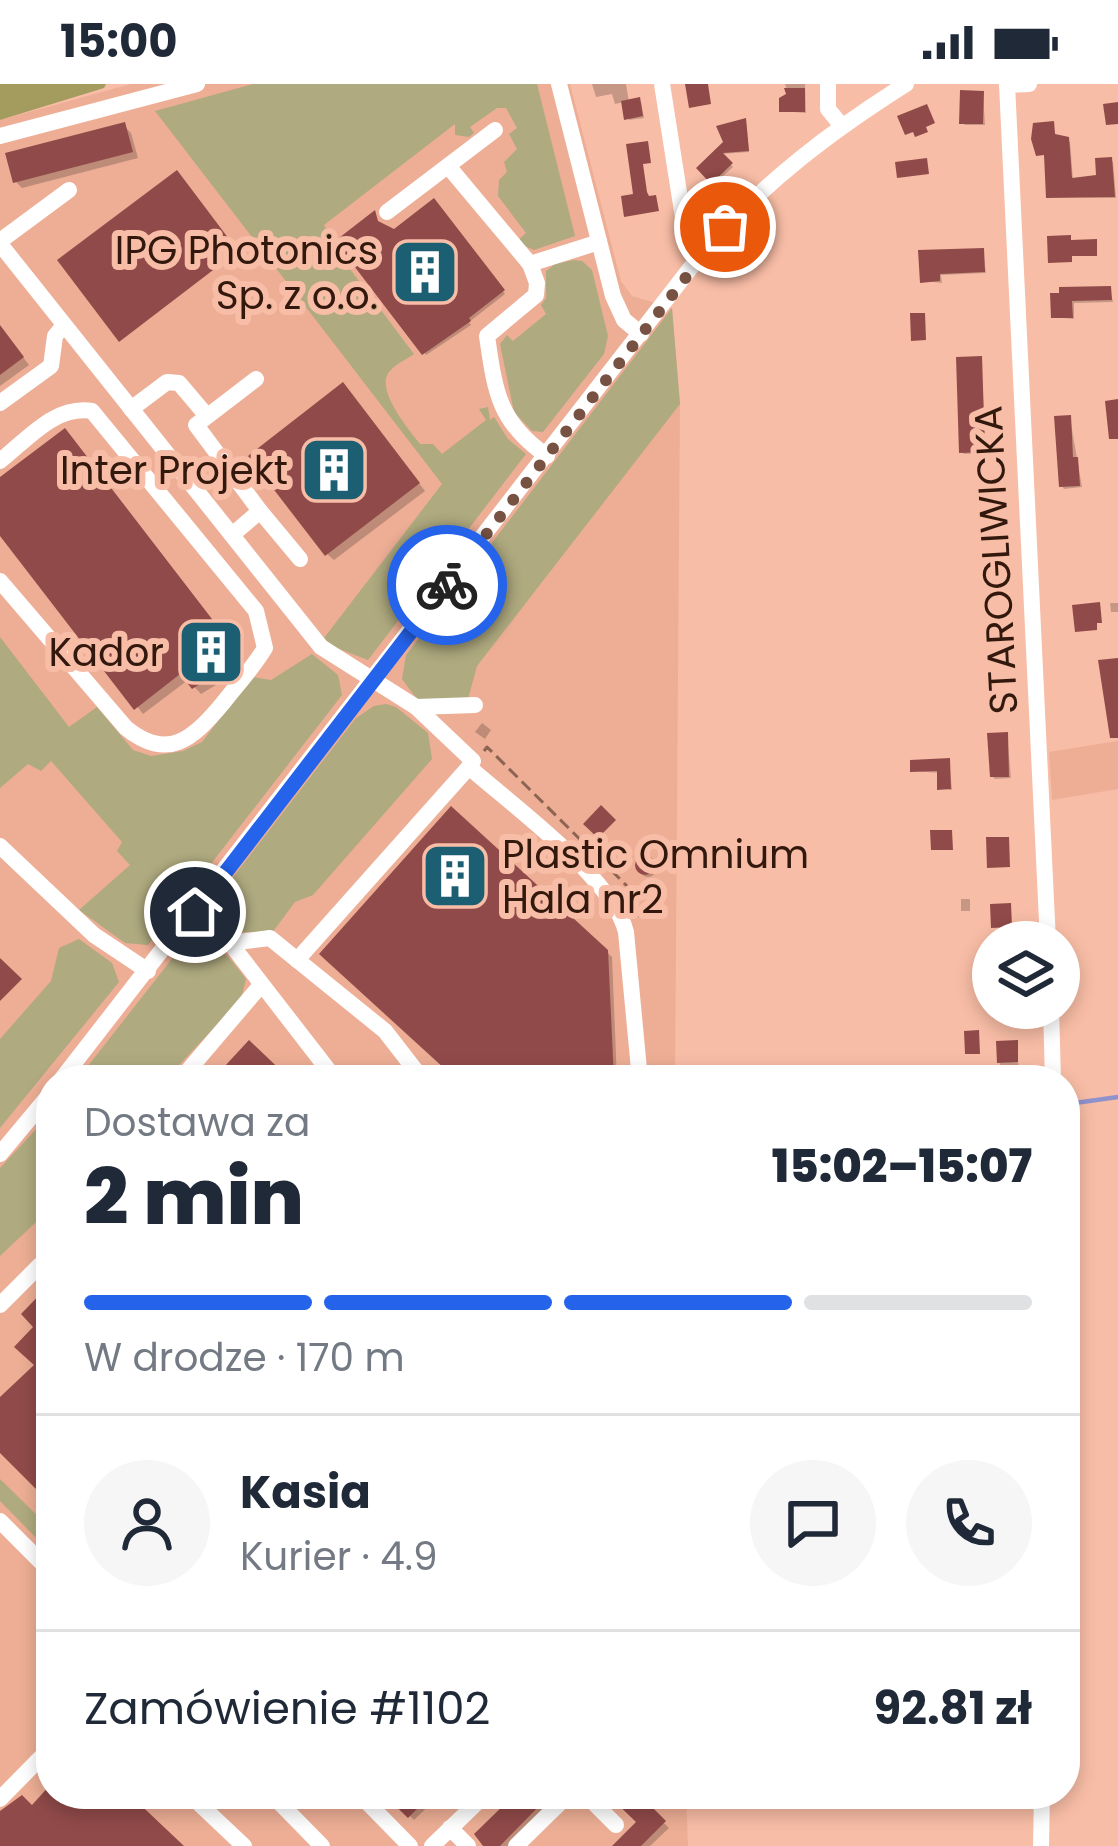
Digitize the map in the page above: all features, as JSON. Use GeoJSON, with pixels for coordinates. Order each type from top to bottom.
{"type":"FeatureCollection","features":[{"type":"Feature","properties":{"kind":"street"},"geometry":{"type":"LineString","coordinates":[[0,136],[196,84]]}},
{"type":"Feature","properties":{"kind":"street"},"geometry":{"type":"LineString","coordinates":[[559,84],[617,308],[641,334]]}},
{"type":"Feature","properties":{"kind":"street"},"geometry":{"type":"LineString","coordinates":[[662,84],[684,224],[688,235],[706,248]]}},
{"type":"Feature","properties":{"kind":"street"},"geometry":{"type":"LineString","coordinates":[[828,84],[828,109],[841,125]]}},
{"type":"Feature","properties":{"kind":"street"},"geometry":{"type":"LineString","coordinates":[[73,1065],[706,248],[771,180],[841,125],[906,84]]}},
{"type":"Feature","properties":{"kind":"street"},"geometry":{"type":"LineString","coordinates":[[1007,85],[1029,84]]}},
{"type":"Feature","properties":{"kind":"street","name":"STAROGLIWICKA"},"geometry":{"type":"LineString","coordinates":[[1007,85],[1047,921]]}},
{"type":"Feature","properties":{"kind":"street"},"geometry":{"type":"LineString","coordinates":[[387,212],[495,130]]}},
{"type":"Feature","properties":{"kind":"street"},"geometry":{"type":"LineString","coordinates":[[448,166],[530,264],[537,283],[536,295],[487,336],[501,409],[547,456]]}},
{"type":"Feature","properties":{"kind":"street"},"geometry":{"type":"LineString","coordinates":[[69,190],[0,243],[321,647],[416,707],[473,761],[297,960]]}},
{"type":"Feature","properties":{"kind":"street"},"geometry":{"type":"LineString","coordinates":[[530,264],[599,242]]}},
{"type":"Feature","properties":{"kind":"street"},"geometry":{"type":"LineString","coordinates":[[0,403],[51,366],[55,336],[64,325]]}},
{"type":"Feature","properties":{"kind":"street"},"geometry":{"type":"LineString","coordinates":[[256,380],[196,424],[300,559]]}},
{"type":"Feature","properties":{"kind":"street"},"geometry":{"type":"LineString","coordinates":[[114,438],[167,382],[179,382],[207,416]]}},
{"type":"Feature","properties":{"kind":"street"},"geometry":{"type":"LineString","coordinates":[[0,461],[61,412],[92,411],[256,611],[265,648],[195,737],[164,745],[144,742],[126,728],[0,580]]}},
{"type":"Feature","properties":{"kind":"street"},"geometry":{"type":"LineString","coordinates":[[232,535],[260,511]]}},
{"type":"Feature","properties":{"kind":"street"},"geometry":{"type":"LineString","coordinates":[[256,611],[284,601]]}},
{"type":"Feature","properties":{"kind":"street"},"geometry":{"type":"LineString","coordinates":[[416,707],[475,705]]}},
{"type":"Feature","properties":{"kind":"street"},"geometry":{"type":"LineString","coordinates":[[469,767],[604,888],[622,915],[638,1065]]}},
{"type":"Feature","properties":{"kind":"street"},"geometry":{"type":"LineString","coordinates":[[0,845],[94,935],[148,971]]}},
{"type":"Feature","properties":{"kind":"street"},"geometry":{"type":"LineString","coordinates":[[195,912],[230,943],[324,1065]]}},
{"type":"Feature","properties":{"kind":"street"},"geometry":{"type":"LineString","coordinates":[[230,943],[270,938],[385,1031],[411,1065]]}},
{"type":"Feature","properties":{"kind":"street"},"geometry":{"type":"LineString","coordinates":[[193,1065],[261,986]]}},
{"type":"Feature","properties":{"kind":"street"},"geometry":{"type":"LineString","coordinates":[[1052,1029],[1053,1065]]}},
{"type":"Feature","properties":{"kind":"street"},"geometry":{"type":"LineString","coordinates":[[0,1154],[36,1111]]}},
{"type":"Feature","properties":{"kind":"street"},"geometry":{"type":"LineString","coordinates":[[0,1305],[36,1270]]}},
{"type":"Feature","properties":{"kind":"street"},"geometry":{"type":"LineString","coordinates":[[0,1521],[36,1558]]}},
{"type":"Feature","properties":{"kind":"street"},"geometry":{"type":"LineString","coordinates":[[0,1799],[36,1762]]}},
{"type":"Feature","properties":{"kind":"street"},"geometry":{"type":"LineString","coordinates":[[205,1809],[244,1846]]}},
{"type":"Feature","properties":{"kind":"street"},"geometry":{"type":"LineString","coordinates":[[286,1809],[322,1846]]}},
{"type":"Feature","properties":{"kind":"street"},"geometry":{"type":"LineString","coordinates":[[374,1809],[410,1846]]}},
{"type":"Feature","properties":{"kind":"street"},"geometry":{"type":"LineString","coordinates":[[432,1846],[470,1809]]}},
{"type":"Feature","properties":{"kind":"street"},"geometry":{"type":"LineString","coordinates":[[516,1846],[554,1809]]}},
{"type":"Feature","properties":{"kind":"street"},"geometry":{"type":"LineString","coordinates":[[600,1809],[616,1825]]}},
{"type":"Feature","properties":{"kind":"street"},"geometry":{"type":"LineString","coordinates":[[1041,1846],[1042,1809]]}},
{"type":"Feature","properties":{"kind":"street"},"geometry":{"type":"LineString","coordinates":[[450,1828],[468,1846]]}},
{"type":"Feature","properties":{"kind":"path"},"geometry":{"type":"LineString","coordinates":[[477,740],[487,747]]}},
{"type":"Feature","properties":{"kind":"shaded area"},"geometry":{"type":"Polygon","coordinates":[[[0,84],[106,84],[0,120],[0,84]]]}},
{"type":"Feature","properties":{"kind":"shaded area"},"geometry":{"type":"Polygon","coordinates":[[[131,84],[570,84],[621,281],[632,296],[672,308],[680,404],[675,1065],[36,1065],[36,1809],[687,1809],[688,1846],[0,1846],[0,120],[131,84]]]}},
{"type":"Feature","properties":{"kind":"shaded area"},"geometry":{"type":"Polygon","coordinates":[[[253,84],[537,84],[575,236],[534,250],[516,242],[526,233],[498,196],[499,180],[507,172],[504,162],[517,149],[509,134],[517,128],[506,108],[497,108],[470,127],[474,133],[469,137],[455,135],[455,124],[324,225],[350,269],[414,354],[389,372],[386,389],[420,444],[433,444],[442,454],[486,420],[479,409],[488,407],[490,420],[494,417],[508,439],[526,454],[368,660],[324,638],[442,484],[155,111],[253,84]]]}},
{"type":"Feature","properties":{"kind":"shaded area"},"geometry":{"type":"Polygon","coordinates":[[[574,260],[592,270],[608,336],[604,354],[543,432],[532,431],[514,412],[500,344],[507,335],[513,341],[546,314],[541,305],[546,298],[546,271],[574,260]]]}},
{"type":"Feature","properties":{"kind":"shaded area"},"geometry":{"type":"Polygon","coordinates":[[[672,308],[680,404],[477,666],[468,699],[417,699],[402,679],[406,655],[672,308]]]}},
{"type":"Feature","properties":{"kind":"shaded area"},"geometry":{"type":"Polygon","coordinates":[[[0,637],[69,727],[97,707],[133,750],[151,756],[183,751],[202,742],[252,677],[271,680],[312,654],[338,675],[342,695],[148,945],[125,943],[79,910],[130,865],[117,851],[122,842],[51,761],[41,771],[28,764],[0,788],[0,637]]]}},
{"type":"Feature","properties":{"kind":"shaded area"},"geometry":{"type":"Polygon","coordinates":[[[386,704],[428,733],[432,759],[313,895],[295,902],[272,933],[226,925],[217,898],[356,718],[386,704]]]}},
{"type":"Feature","properties":{"kind":"shaded area"},"geometry":{"type":"Polygon","coordinates":[[[1118,741],[1118,789],[1052,800],[1049,752],[1118,741]]]}},
{"type":"Feature","properties":{"kind":"shaded area"},"geometry":{"type":"Polygon","coordinates":[[[79,939],[112,963],[119,982],[51,1065],[36,1065],[36,1084],[0,1128],[0,1039],[51,981],[59,948],[79,939]]]}},
{"type":"Feature","properties":{"kind":"shaded area"},"geometry":{"type":"Polygon","coordinates":[[[203,943],[224,953],[246,979],[241,999],[179,1065],[89,1065],[182,946],[203,943]]]}},
{"type":"Feature","properties":{"kind":"shaded area"},"geometry":{"type":"Polygon","coordinates":[[[36,1129],[36,1222],[0,1256],[0,1168],[36,1129]]]}},
{"type":"Feature","properties":{"kind":"shaded area"},"geometry":{"type":"Polygon","coordinates":[[[0,1479],[36,1514],[36,1538],[0,1501],[0,1479]]]}},
{"type":"Feature","properties":{"kind":"building"},"geometry":{"type":"Polygon","coordinates":[[[685,84],[708,84],[711,104],[689,108],[685,84]]]}},
{"type":"Feature","properties":{"kind":"building"},"geometry":{"type":"Polygon","coordinates":[[[784,88],[805,88],[805,112],[779,112],[784,88]]]}},
{"type":"Feature","properties":{"kind":"building"},"geometry":{"type":"Polygon","coordinates":[[[960,90],[984,91],[983,124],[959,124],[960,90]]]}},
{"type":"Feature","properties":{"kind":"building"},"geometry":{"type":"Polygon","coordinates":[[[640,97],[643,116],[624,120],[621,101],[640,97]]]}},
{"type":"Feature","properties":{"kind":"building"},"geometry":{"type":"Polygon","coordinates":[[[1118,102],[1118,124],[1106,125],[1103,104],[1118,102]]]}},
{"type":"Feature","properties":{"kind":"building"},"geometry":{"type":"Polygon","coordinates":[[[927,104],[935,123],[926,127],[928,132],[905,135],[897,116],[927,104]]]}},
{"type":"Feature","properties":{"kind":"building"},"geometry":{"type":"Polygon","coordinates":[[[746,118],[749,151],[723,153],[733,163],[711,184],[696,168],[723,142],[716,126],[746,118]]]}},
{"type":"Feature","properties":{"kind":"building"},"geometry":{"type":"Polygon","coordinates":[[[1054,121],[1055,134],[1069,137],[1072,178],[1096,175],[1095,158],[1112,157],[1115,197],[1046,198],[1044,155],[1036,156],[1031,139],[1033,123],[1054,121]]]}},
{"type":"Feature","properties":{"kind":"building"},"geometry":{"type":"Polygon","coordinates":[[[125,122],[133,152],[13,183],[5,153],[125,122]]]}},
{"type":"Feature","properties":{"kind":"building"},"geometry":{"type":"Polygon","coordinates":[[[648,141],[651,163],[643,164],[647,192],[656,195],[659,211],[624,217],[621,196],[633,194],[626,144],[648,141]]]}},
{"type":"Feature","properties":{"kind":"building"},"geometry":{"type":"Polygon","coordinates":[[[927,158],[929,174],[897,178],[895,162],[927,158]]]}},
{"type":"Feature","properties":{"kind":"building"},"geometry":{"type":"Polygon","coordinates":[[[177,170],[238,251],[119,342],[57,260],[177,170]]]}},
{"type":"Feature","properties":{"kind":"building","name":"IPG Photonics Sp. z o.o."},"geometry":{"type":"Polygon","coordinates":[[[434,198],[505,290],[422,355],[335,241],[375,210],[378,221],[394,229],[434,198]]]}},
{"type":"Feature","properties":{"kind":"building"},"geometry":{"type":"Polygon","coordinates":[[[1071,235],[1071,240],[1097,239],[1097,256],[1048,263],[1047,236],[1071,235]]]}},
{"type":"Feature","properties":{"kind":"building"},"geometry":{"type":"Polygon","coordinates":[[[984,248],[985,272],[940,274],[940,281],[920,283],[918,250],[984,248]]]}},
{"type":"Feature","properties":{"kind":"building"},"geometry":{"type":"Polygon","coordinates":[[[1111,286],[1112,300],[1072,301],[1073,318],[1051,318],[1050,293],[1059,293],[1059,287],[1111,286]]]}},
{"type":"Feature","properties":{"kind":"building"},"geometry":{"type":"Polygon","coordinates":[[[910,313],[925,313],[926,340],[911,341],[910,313]]]}},
{"type":"Feature","properties":{"kind":"building"},"geometry":{"type":"Polygon","coordinates":[[[0,325],[24,357],[0,375],[0,325]]]}},
{"type":"Feature","properties":{"kind":"building"},"geometry":{"type":"Polygon","coordinates":[[[982,356],[985,452],[959,453],[956,357],[982,356]]]}},
{"type":"Feature","properties":{"kind":"building","name":"Inter Projekt"},"geometry":{"type":"Polygon","coordinates":[[[343,382],[420,483],[325,556],[248,456],[343,382]]]}},
{"type":"Feature","properties":{"kind":"building"},"geometry":{"type":"Polygon","coordinates":[[[1118,399],[1118,439],[1109,439],[1105,401],[1118,399]]]}},
{"type":"Feature","properties":{"kind":"building"},"geometry":{"type":"Polygon","coordinates":[[[1071,415],[1080,486],[1059,487],[1054,416],[1071,415]]]}},
{"type":"Feature","properties":{"kind":"building"},"geometry":{"type":"Polygon","coordinates":[[[65,428],[232,645],[230,660],[222,670],[192,689],[180,674],[134,710],[0,536],[0,477],[65,428]]]}},
{"type":"Feature","properties":{"kind":"building"},"geometry":{"type":"Polygon","coordinates":[[[1100,602],[1102,623],[1097,623],[1097,630],[1075,632],[1072,605],[1100,602]]]}},
{"type":"Feature","properties":{"kind":"building"},"geometry":{"type":"Polygon","coordinates":[[[1118,658],[1118,738],[1110,738],[1098,660],[1118,658]]]}},
{"type":"Feature","properties":{"kind":"building"},"geometry":{"type":"Polygon","coordinates":[[[1008,732],[1009,777],[990,777],[987,733],[1008,732]]]}},
{"type":"Feature","properties":{"kind":"building"},"geometry":{"type":"Polygon","coordinates":[[[950,758],[951,789],[937,790],[937,771],[910,772],[910,760],[950,758]]]}},
{"type":"Feature","properties":{"kind":"building"},"geometry":{"type":"Polygon","coordinates":[[[601,805],[616,820],[598,838],[583,824],[601,805]]]}},
{"type":"Feature","properties":{"kind":"building","name":"Plastic Omnium Hala nr2"},"geometry":{"type":"Polygon","coordinates":[[[451,806],[608,950],[613,1065],[441,1065],[319,954],[451,806]]]}},
{"type":"Feature","properties":{"kind":"building"},"geometry":{"type":"Polygon","coordinates":[[[930,830],[952,830],[953,850],[931,850],[930,830]]]}},
{"type":"Feature","properties":{"kind":"building"},"geometry":{"type":"Polygon","coordinates":[[[986,837],[1009,837],[1010,867],[987,868],[986,837]]]}},
{"type":"Feature","properties":{"kind":"building"},"geometry":{"type":"Polygon","coordinates":[[[645,855],[655,865],[645,875],[635,865],[645,855]]]}},
{"type":"Feature","properties":{"kind":"building"},"geometry":{"type":"Polygon","coordinates":[[[1011,903],[1012,921],[991,921],[990,904],[1011,903]]]}},
{"type":"Feature","properties":{"kind":"building"},"geometry":{"type":"Polygon","coordinates":[[[0,958],[22,979],[0,1001],[0,958]]]}},
{"type":"Feature","properties":{"kind":"building"},"geometry":{"type":"Polygon","coordinates":[[[979,1030],[980,1054],[965,1054],[964,1031],[979,1030]]]}},
{"type":"Feature","properties":{"kind":"building"},"geometry":{"type":"Polygon","coordinates":[[[249,1040],[275,1065],[226,1065],[249,1040]]]}},
{"type":"Feature","properties":{"kind":"building"},"geometry":{"type":"Polygon","coordinates":[[[1018,1040],[1018,1062],[997,1063],[996,1041],[1018,1040]]]}},
{"type":"Feature","properties":{"kind":"building"},"geometry":{"type":"Polygon","coordinates":[[[36,1298],[36,1489],[0,1453],[0,1397],[34,1365],[14,1347],[33,1327],[21,1314],[36,1298]]]}},
{"type":"Feature","properties":{"kind":"building"},"geometry":{"type":"Polygon","coordinates":[[[22,1795],[32,1805],[36,1801],[36,1809],[145,1809],[184,1846],[0,1846],[0,1811],[22,1795]]]}},
{"type":"Feature","properties":{"kind":"building"},"geometry":{"type":"Polygon","coordinates":[[[500,1809],[536,1809],[500,1846],[483,1846],[474,1834],[500,1809]]]}},
{"type":"Feature","properties":{"kind":"building"},"geometry":{"type":"Polygon","coordinates":[[[623,1809],[654,1809],[666,1821],[641,1846],[612,1846],[636,1822],[623,1809]]]}},
{"type":"Feature","properties":{"kind":"waterway"},"geometry":{"type":"LineString","coordinates":[[1080,1102],[1118,1097]]}},
{"type":"Feature","properties":{"kind":"way so far"},"geometry":{"type":"LineString","coordinates":[[447,585],[725,227]]}},
{"type":"Feature","properties":{"kind":"place","name":"IPG Photonics Sp. z o.o."},"geometry":{"type":"Point","coordinates":[425,272]}},
{"type":"Feature","properties":{"kind":"place","name":"Inter Projekt"},"geometry":{"type":"Point","coordinates":[334,470]}},
{"type":"Feature","properties":{"kind":"place","name":"Kador"},"geometry":{"type":"Point","coordinates":[211,652]}},
{"type":"Feature","properties":{"kind":"place","name":"Plastic Omnium Hala nr2"},"geometry":{"type":"Point","coordinates":[455,876]}},
{"type":"Feature","properties":{"kind":"route"},"geometry":{"type":"LineString","coordinates":[[195,912],[447,585]]}}]}
